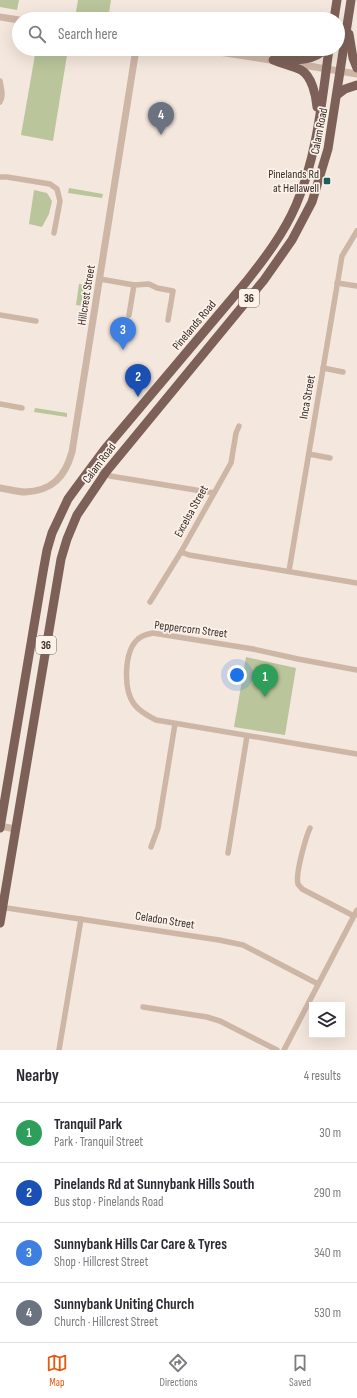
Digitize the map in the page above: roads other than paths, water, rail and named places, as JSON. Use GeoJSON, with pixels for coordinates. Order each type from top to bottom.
{"type":"FeatureCollection","features":[{"type":"Feature","properties":{"kind":"main road"},"geometry":{"type":"LineString","coordinates":[[335,12],[337,0]]}},
{"type":"Feature","properties":{"kind":"main road","name":"36"},"geometry":{"type":"LineString","coordinates":[[345,39],[351,0]]}},
{"type":"Feature","properties":{"kind":"main road"},"geometry":{"type":"LineString","coordinates":[[347,26],[353,58],[357,68]]}},
{"type":"Feature","properties":{"kind":"main road"},"geometry":{"type":"LineString","coordinates":[[274,60],[304,59],[314,56]]}},
{"type":"Feature","properties":{"kind":"main road","name":"Pinelands Road"},"geometry":{"type":"LineString","coordinates":[[3,800],[38,598],[52,533],[68,499],[105,449],[246,282],[287,225],[304,184],[315,142],[328,56]]}},
{"type":"Feature","properties":{"kind":"main road","name":"36"},"geometry":{"type":"LineString","coordinates":[[340,71],[342,56]]}},
{"type":"Feature","properties":{"kind":"main road"},"geometry":{"type":"LineString","coordinates":[[274,60],[302,70],[306,75],[315,94],[318,120]]}},
{"type":"Feature","properties":{"kind":"main road","name":"Calam Road"},"geometry":{"type":"LineString","coordinates":[[0,923],[1,907],[61,559],[67,540],[77,515],[106,472],[264,280],[292,240],[312,202],[324,166],[340,71]]}},
{"type":"Feature","properties":{"kind":"main road"},"geometry":{"type":"LineString","coordinates":[[337,95],[345,89],[357,85]]}},
{"type":"Feature","properties":{"kind":"main road","name":"36"},"geometry":{"type":"LineString","coordinates":[[0,827],[3,800]]}},
{"type":"Feature","properties":{"kind":"street"},"geometry":{"type":"LineString","coordinates":[[0,17],[12,19]]}},
{"type":"Feature","properties":{"kind":"street","name":"Hillcrest Street"},"geometry":{"type":"LineString","coordinates":[[0,488],[25,492],[46,488],[55,483],[69,464],[135,56]]}},
{"type":"Feature","properties":{"kind":"street"},"geometry":{"type":"LineString","coordinates":[[247,56],[357,74]]}},
{"type":"Feature","properties":{"kind":"street"},"geometry":{"type":"LineString","coordinates":[[0,81],[2,95],[2,100],[0,102]]}},
{"type":"Feature","properties":{"kind":"street"},"geometry":{"type":"LineString","coordinates":[[0,177],[50,184],[57,189],[60,201],[54,233]]}},
{"type":"Feature","properties":{"kind":"street","name":"Inca Street"},"geometry":{"type":"LineString","coordinates":[[289,571],[342,256],[357,230]]}},
{"type":"Feature","properties":{"kind":"street"},"geometry":{"type":"LineString","coordinates":[[100,279],[134,285],[149,284],[158,288],[173,291],[168,320]]}},
{"type":"Feature","properties":{"kind":"street"},"geometry":{"type":"LineString","coordinates":[[337,283],[357,286]]}},
{"type":"Feature","properties":{"kind":"street"},"geometry":{"type":"LineString","coordinates":[[129,315],[134,285]]}},
{"type":"Feature","properties":{"kind":"street"},"geometry":{"type":"LineString","coordinates":[[0,315],[36,321]]}},
{"type":"Feature","properties":{"kind":"street"},"geometry":{"type":"LineString","coordinates":[[323,368],[343,372]]}},
{"type":"Feature","properties":{"kind":"street"},"geometry":{"type":"LineString","coordinates":[[0,404],[22,408]]}},
{"type":"Feature","properties":{"kind":"street","name":"Excelsa Street"},"geometry":{"type":"LineString","coordinates":[[150,602],[181,552],[231,463],[236,433],[239,426]]}},
{"type":"Feature","properties":{"kind":"street"},"geometry":{"type":"LineString","coordinates":[[309,454],[330,458]]}},
{"type":"Feature","properties":{"kind":"street"},"geometry":{"type":"LineString","coordinates":[[91,469],[106,472],[110,476],[214,493]]}},
{"type":"Feature","properties":{"kind":"street"},"geometry":{"type":"LineString","coordinates":[[181,552],[189,555],[357,583]]}},
{"type":"Feature","properties":{"kind":"street","name":"Peppercorn Street"},"geometry":{"type":"LineString","coordinates":[[175,724],[156,720],[143,712],[134,704],[128,694],[126,673],[130,653],[138,640],[144,635],[159,634],[222,644],[357,670]]}},
{"type":"Feature","properties":{"kind":"street"},"geometry":{"type":"LineString","coordinates":[[150,847],[158,828],[175,724],[357,754]]}},
{"type":"Feature","properties":{"kind":"street"},"geometry":{"type":"LineString","coordinates":[[228,853],[247,736]]}},
{"type":"Feature","properties":{"kind":"street"},"geometry":{"type":"LineString","coordinates":[[0,827],[15,829]]}},
{"type":"Feature","properties":{"kind":"street"},"geometry":{"type":"LineString","coordinates":[[310,828],[305,839],[298,876],[298,884],[302,889],[354,916]]}},
{"type":"Feature","properties":{"kind":"street","name":"Celadon Street"},"geometry":{"type":"LineString","coordinates":[[1,907],[219,940],[243,945],[318,984]]}},
{"type":"Feature","properties":{"kind":"street"},"geometry":{"type":"LineString","coordinates":[[284,1050],[357,910]]}},
{"type":"Feature","properties":{"kind":"street"},"geometry":{"type":"LineString","coordinates":[[59,1050],[81,919]]}},
{"type":"Feature","properties":{"kind":"street"},"geometry":{"type":"LineString","coordinates":[[143,1008],[207,1017],[220,1021],[277,1050]]}},
{"type":"Feature","properties":{"kind":"place","name":"Sunnybank Uniting Church"},"geometry":{"type":"Point","coordinates":[161,135]}},
{"type":"Feature","properties":{"kind":"place","name":"Pinelands Rd at Hellawell"},"geometry":{"type":"Point","coordinates":[327,181]}},
{"type":"Feature","properties":{"kind":"place","name":"Sunnybank Hills Car Care & Tyres"},"geometry":{"type":"Point","coordinates":[123,350]}},
{"type":"Feature","properties":{"kind":"place","name":"Pinelands Rd at Sunnybank Hills South"},"geometry":{"type":"Point","coordinates":[138,397]}},
{"type":"Feature","properties":{"kind":"place","name":"Tranquil Park"},"geometry":{"type":"Point","coordinates":[265,697]}}]}
